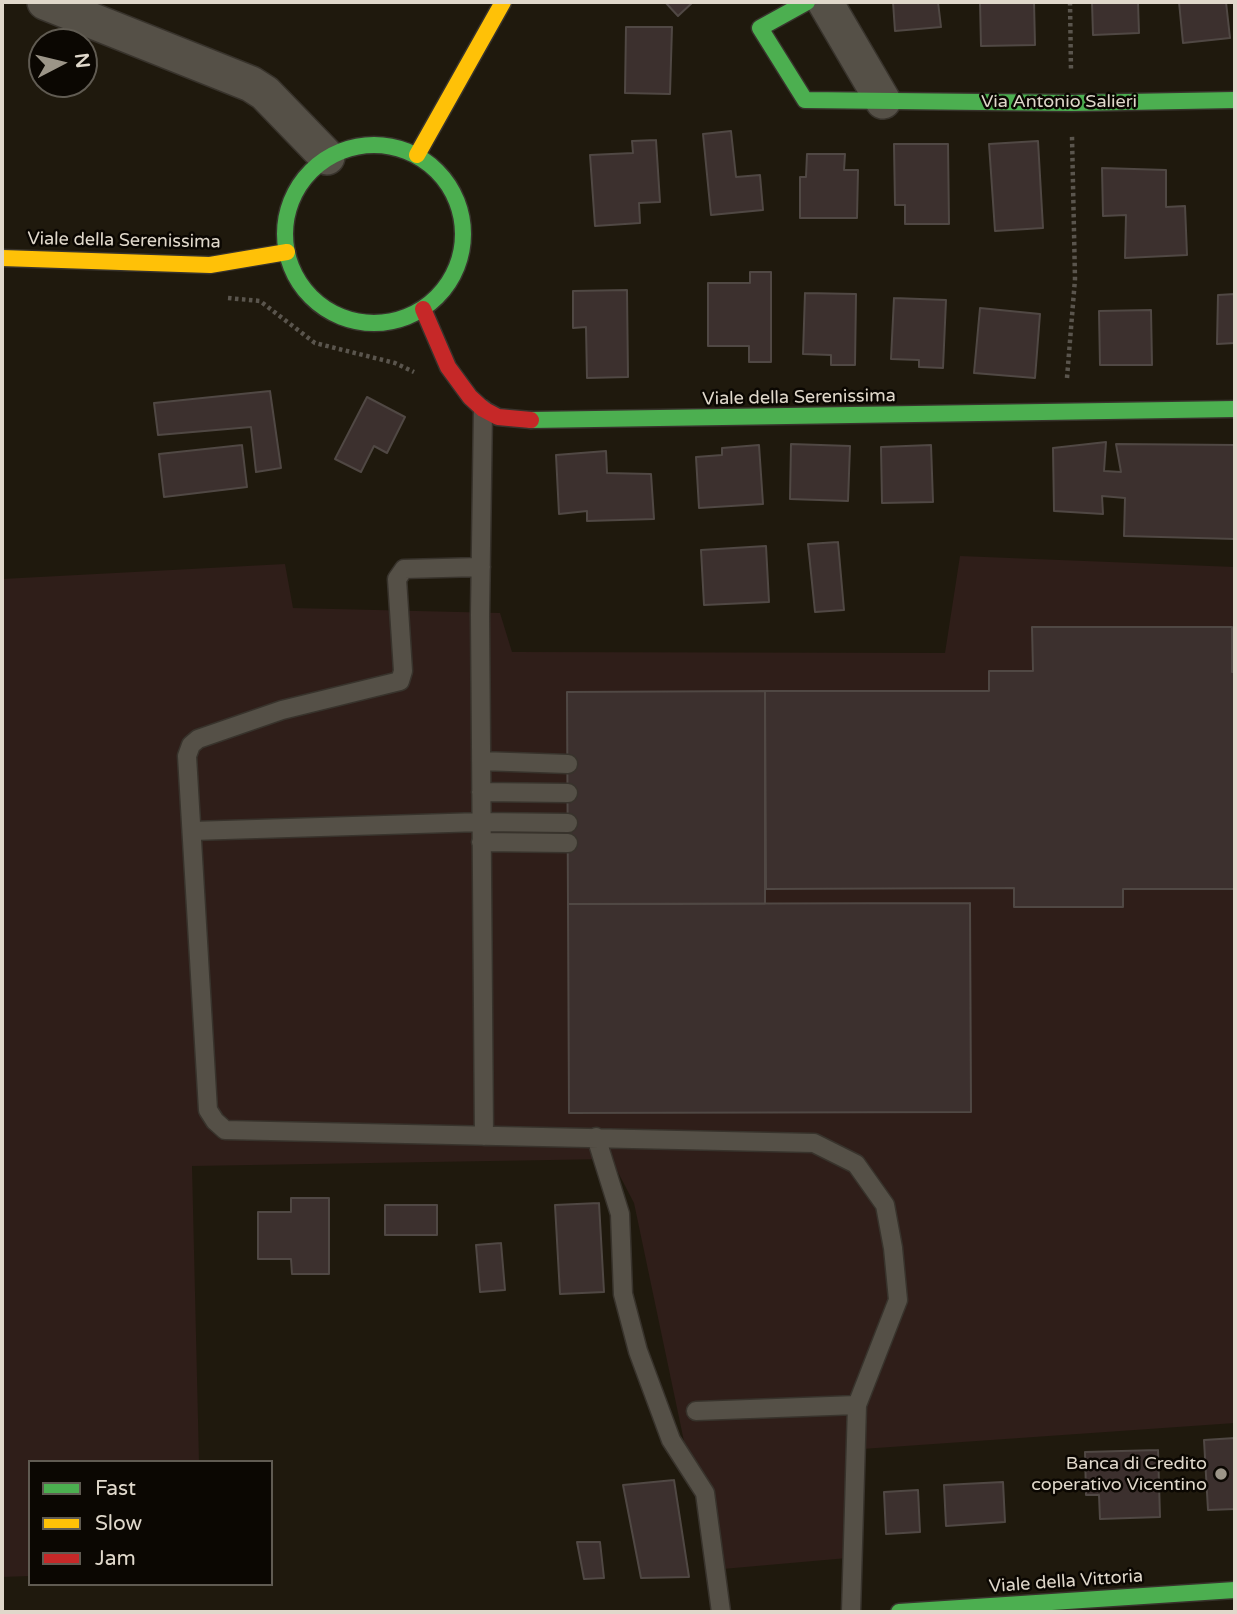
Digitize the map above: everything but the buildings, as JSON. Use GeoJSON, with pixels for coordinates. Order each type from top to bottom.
{"type":"FeatureCollection","features":[{"type":"Feature","properties":{"kind":"street"},"geometry":{"type":"LineString","coordinates":[[46,2],[250,84],[265,93],[327,157]]}},
{"type":"Feature","properties":{"kind":"street"},"geometry":{"type":"LineString","coordinates":[[417,155],[503,2]]}},
{"type":"Feature","properties":{"kind":"street","name":"Via Antonio Salieri"},"geometry":{"type":"LineString","coordinates":[[807,2],[760,28],[805,100],[1072,103],[1235,100]]}},
{"type":"Feature","properties":{"kind":"street"},"geometry":{"type":"LineString","coordinates":[[825,2],[883,101]]}},
{"type":"Feature","properties":{"kind":"street"},"geometry":{"type":"LineString","coordinates":[[388,145],[417,155],[441,175],[457,201],[464,231],[459,261],[445,289],[423,309],[396,321],[368,324],[340,317],[315,302],[297,279],[286,252],[285,225],[292,198],[307,175],[327,157],[357,146],[388,145]]}},
{"type":"Feature","properties":{"kind":"street","name":"Viale della Serenissima"},"geometry":{"type":"LineString","coordinates":[[2,258],[210,265],[286,252]]}},
{"type":"Feature","properties":{"kind":"street"},"geometry":{"type":"LineString","coordinates":[[423,309],[448,367],[470,397],[490,413]]}},
{"type":"Feature","properties":{"kind":"street","name":"Viale della Serenissima"},"geometry":{"type":"LineString","coordinates":[[490,413],[522,420],[1235,410]]}},
{"type":"Feature","properties":{"kind":"street","name":"Viale della Vittoria"},"geometry":{"type":"LineString","coordinates":[[915,1612],[1213,1598]]}},
{"type":"Feature","properties":{"kind":"lane"},"geometry":{"type":"LineString","coordinates":[[484,1136],[481,566],[490,413]]}},
{"type":"Feature","properties":{"kind":"lane"},"geometry":{"type":"LineString","coordinates":[[481,566],[404,569],[397,579],[403,671],[401,681],[282,710],[198,739],[191,745],[187,756],[208,1110],[225,1130],[814,1143],[856,1164],[885,1205],[898,1300],[857,1405],[851,1612]]}},
{"type":"Feature","properties":{"kind":"lane"},"geometry":{"type":"LineString","coordinates":[[481,801],[568,803]]}},
{"type":"Feature","properties":{"kind":"lane"},"geometry":{"type":"LineString","coordinates":[[481,801],[568,803]]}},
{"type":"Feature","properties":{"kind":"lane"},"geometry":{"type":"LineString","coordinates":[[192,831],[481,801],[568,803]]}},
{"type":"Feature","properties":{"kind":"lane"},"geometry":{"type":"LineString","coordinates":[[596,1137],[620,1214],[623,1294],[638,1351],[671,1440],[705,1493],[721,1612]]}},
{"type":"Feature","properties":{"kind":"lane"},"geometry":{"type":"LineString","coordinates":[[696,1410],[857,1405]]}},
{"type":"Feature","properties":{"kind":"path"},"geometry":{"type":"LineString","coordinates":[[1064,412],[1075,279],[1070,2]]}},
{"type":"Feature","properties":{"kind":"shaded area"},"geometry":{"type":"Polygon","coordinates":[[[960,556],[1235,567],[1235,1423],[862,1449],[859,1557],[711,1570],[634,1203],[611,1159],[192,1166],[199,1460],[28,1460],[28,1576],[2,1577],[2,579],[285,564],[293,608],[500,613],[512,652],[945,653],[960,556]]]}},
{"type":"Feature","properties":{"kind":"traffic: fast"},"geometry":{"type":"LineString","coordinates":[[807,2],[760,28],[805,100],[1072,103],[1235,100]]}},
{"type":"Feature","properties":{"kind":"traffic: fast"},"geometry":{"type":"LineString","coordinates":[[374,145],[408,152],[437,171],[456,200],[463,234],[456,268],[437,297],[408,316],[374,323],[340,316],[311,297],[292,268],[285,234],[292,200],[311,171],[340,152],[374,145]]}},
{"type":"Feature","properties":{"kind":"traffic: fast"},"geometry":{"type":"LineString","coordinates":[[531,420],[1235,409]]}},
{"type":"Feature","properties":{"kind":"traffic: fast"},"geometry":{"type":"LineString","coordinates":[[899,1612],[1235,1590]]}},
{"type":"Feature","properties":{"kind":"traffic: slow"},"geometry":{"type":"LineString","coordinates":[[417,155],[503,2]]}},
{"type":"Feature","properties":{"kind":"traffic: slow"},"geometry":{"type":"LineString","coordinates":[[2,258],[210,265],[287,252]]}},
{"type":"Feature","properties":{"kind":"traffic: jam"},"geometry":{"type":"LineString","coordinates":[[423,309],[448,367],[470,397],[483,409],[498,417],[531,420]]}},
{"type":"Feature","properties":{"kind":"place","name":"Banca di Credito coperativo Vicentino"},"geometry":{"type":"Point","coordinates":[1221,1474]}}]}
